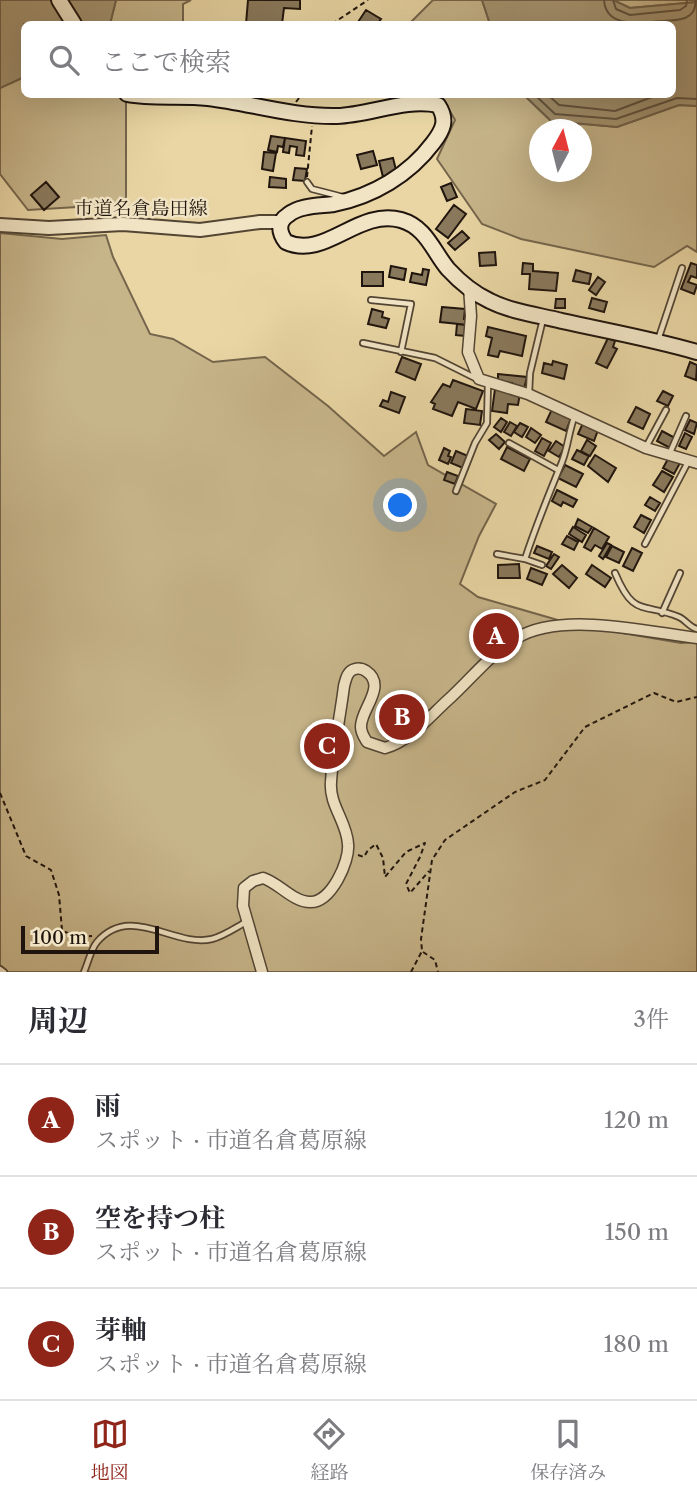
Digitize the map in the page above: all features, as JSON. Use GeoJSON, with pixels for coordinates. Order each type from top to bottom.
{"type":"FeatureCollection","features":[{"type":"Feature","properties":{"kind":"main road"},"geometry":{"type":"LineString","coordinates":[[59,0],[72,21]]}},
{"type":"Feature","properties":{"kind":"main road"},"geometry":{"type":"LineString","coordinates":[[208,98],[313,115],[336,116],[416,103],[438,105],[444,114],[444,125],[415,163],[386,185],[353,200],[295,211],[281,222],[281,237],[286,242],[305,247],[319,244],[368,220],[402,220],[421,230],[449,270],[490,301],[544,317],[697,352]]}},
{"type":"Feature","properties":{"kind":"street","name":"市道名倉島田線"},"geometry":{"type":"LineString","coordinates":[[0,225],[49,228],[123,224],[200,230],[281,222]]}},
{"type":"Feature","properties":{"kind":"street"},"geometry":{"type":"LineString","coordinates":[[469,287],[471,316],[468,352],[483,381],[528,394],[646,448],[693,462]]}},
{"type":"Feature","properties":{"kind":"street"},"geometry":{"type":"LineString","coordinates":[[262,972],[242,899],[248,884],[262,878],[301,900],[317,901],[332,889],[348,850],[346,835],[333,803],[330,784],[344,686],[346,677],[354,669],[363,669],[374,683],[373,696],[362,720],[361,731],[372,746],[385,748],[401,740],[425,721],[510,642],[529,632],[550,626],[582,624],[697,638]]}},
{"type":"Feature","properties":{"kind":"lane"},"geometry":{"type":"LineString","coordinates":[[307,182],[312,190],[353,200]]}},
{"type":"Feature","properties":{"kind":"lane"},"geometry":{"type":"LineString","coordinates":[[657,341],[682,268]]}},
{"type":"Feature","properties":{"kind":"lane"},"geometry":{"type":"LineString","coordinates":[[371,300],[411,304],[401,352]]}},
{"type":"Feature","properties":{"kind":"lane"},"geometry":{"type":"LineString","coordinates":[[528,394],[530,373],[544,317]]}},
{"type":"Feature","properties":{"kind":"lane"},"geometry":{"type":"LineString","coordinates":[[363,343],[435,358],[483,381],[487,423],[475,443],[456,491]]}},
{"type":"Feature","properties":{"kind":"lane"},"geometry":{"type":"LineString","coordinates":[[646,448],[666,410]]}},
{"type":"Feature","properties":{"kind":"lane"},"geometry":{"type":"LineString","coordinates":[[525,559],[563,459],[568,432],[576,414]]}},
{"type":"Feature","properties":{"kind":"lane"},"geometry":{"type":"LineString","coordinates":[[668,455],[686,416]]}},
{"type":"Feature","properties":{"kind":"lane"},"geometry":{"type":"LineString","coordinates":[[509,443],[558,470]]}},
{"type":"Feature","properties":{"kind":"lane"},"geometry":{"type":"LineString","coordinates":[[645,544],[693,462]]}},
{"type":"Feature","properties":{"kind":"lane"},"geometry":{"type":"LineString","coordinates":[[497,554],[542,565]]}},
{"type":"Feature","properties":{"kind":"lane"},"geometry":{"type":"LineString","coordinates":[[615,573],[623,592],[633,604],[680,618],[697,629]]}},
{"type":"Feature","properties":{"kind":"lane"},"geometry":{"type":"LineString","coordinates":[[662,613],[680,573]]}},
{"type":"Feature","properties":{"kind":"lane"},"geometry":{"type":"LineString","coordinates":[[84,972],[97,942],[119,927],[147,926],[177,937],[210,940],[247,921]]}},
{"type":"Feature","properties":{"kind":"path"},"geometry":{"type":"LineString","coordinates":[[336,21],[368,0]]}},
{"type":"Feature","properties":{"kind":"path"},"geometry":{"type":"LineString","coordinates":[[307,182],[313,115]]}},
{"type":"Feature","properties":{"kind":"path"},"geometry":{"type":"LineString","coordinates":[[411,972],[422,951],[421,939],[432,860],[445,840],[515,792],[545,780],[585,727],[654,693],[676,702],[697,697]]}},
{"type":"Feature","properties":{"kind":"path"},"geometry":{"type":"LineString","coordinates":[[0,793],[26,856],[51,870],[59,895],[62,930],[75,937],[110,933]]}},
{"type":"Feature","properties":{"kind":"path"},"geometry":{"type":"LineString","coordinates":[[348,850],[364,857],[376,844],[383,858],[385,877],[405,852],[425,842],[406,884],[410,893],[430,871]]}},
{"type":"Feature","properties":{"kind":"path"},"geometry":{"type":"LineString","coordinates":[[422,951],[435,960],[439,972]]}},
{"type":"Feature","properties":{"kind":"shaded area"},"geometry":{"type":"Polygon","coordinates":[[[116,0],[191,0],[183,4],[183,21],[111,21],[116,0]]]}},
{"type":"Feature","properties":{"kind":"shaded area"},"geometry":{"type":"Polygon","coordinates":[[[433,0],[482,0],[489,21],[412,21],[433,0]]]}},
{"type":"Feature","properties":{"kind":"shaded area"},"geometry":{"type":"Polygon","coordinates":[[[613,0],[697,0],[697,2],[630,8],[613,0]]]}},
{"type":"Feature","properties":{"kind":"shaded area"},"geometry":{"type":"Polygon","coordinates":[[[21,78],[21,98],[126,98],[126,204],[28,210],[0,174],[0,88],[21,78]]]}},
{"type":"Feature","properties":{"kind":"shaded area"},"geometry":{"type":"Polygon","coordinates":[[[443,98],[527,98],[549,119],[529,119],[529,182],[592,182],[592,125],[617,127],[679,105],[697,106],[697,252],[687,246],[654,267],[521,239],[482,224],[437,159],[455,120],[443,98]]]}},
{"type":"Feature","properties":{"kind":"shaded area"},"geometry":{"type":"Polygon","coordinates":[[[0,233],[62,239],[106,235],[113,257],[150,334],[173,339],[213,362],[265,357],[328,406],[384,456],[416,432],[428,465],[496,504],[479,536],[460,584],[478,597],[575,625],[681,643],[697,642],[697,972],[0,972],[0,233]]]}},
{"type":"Feature","properties":{"kind":"water"},"geometry":{"type":"Polygon","coordinates":[[[0,0],[116,0],[111,21],[21,21],[21,78],[0,88],[0,0]]]}},
{"type":"Feature","properties":{"kind":"water"},"geometry":{"type":"Polygon","coordinates":[[[482,0],[613,0],[630,8],[697,2],[697,106],[679,105],[617,127],[592,125],[592,119],[549,119],[527,98],[676,98],[676,21],[489,21],[482,0]]]}},
{"type":"Feature","properties":{"kind":"building"},"geometry":{"type":"Polygon","coordinates":[[[248,0],[300,0],[300,9],[284,8],[282,21],[246,21],[248,0]]]}},
{"type":"Feature","properties":{"kind":"building"},"geometry":{"type":"Polygon","coordinates":[[[366,10],[381,19],[379,21],[359,21],[366,10]]]}},
{"type":"Feature","properties":{"kind":"building"},"geometry":{"type":"Polygon","coordinates":[[[271,136],[285,138],[283,147],[278,146],[277,152],[268,150],[271,136]]]}},
{"type":"Feature","properties":{"kind":"building"},"geometry":{"type":"Polygon","coordinates":[[[285,138],[306,141],[304,156],[296,155],[297,147],[290,146],[289,153],[283,152],[285,138]]]}},
{"type":"Feature","properties":{"kind":"building"},"geometry":{"type":"Polygon","coordinates":[[[373,151],[377,165],[361,169],[357,155],[373,151]]]}},
{"type":"Feature","properties":{"kind":"building"},"geometry":{"type":"Polygon","coordinates":[[[264,152],[276,153],[273,171],[262,169],[264,152]]]}},
{"type":"Feature","properties":{"kind":"building"},"geometry":{"type":"Polygon","coordinates":[[[393,158],[397,174],[383,177],[379,161],[393,158]]]}},
{"type":"Feature","properties":{"kind":"building"},"geometry":{"type":"Polygon","coordinates":[[[295,168],[307,169],[305,181],[293,180],[295,168]]]}},
{"type":"Feature","properties":{"kind":"building"},"geometry":{"type":"Polygon","coordinates":[[[270,177],[286,179],[286,188],[269,187],[270,177]]]}},
{"type":"Feature","properties":{"kind":"building"},"geometry":{"type":"Polygon","coordinates":[[[46,182],[59,197],[44,210],[31,195],[46,182]]]}},
{"type":"Feature","properties":{"kind":"building"},"geometry":{"type":"Polygon","coordinates":[[[451,183],[457,197],[447,201],[441,187],[451,183]]]}},
{"type":"Feature","properties":{"kind":"building"},"geometry":{"type":"Polygon","coordinates":[[[454,205],[466,214],[448,238],[436,229],[454,205]]]}},
{"type":"Feature","properties":{"kind":"building"},"geometry":{"type":"Polygon","coordinates":[[[462,231],[469,238],[455,250],[448,243],[462,231]]]}},
{"type":"Feature","properties":{"kind":"building"},"geometry":{"type":"Polygon","coordinates":[[[495,252],[496,265],[480,266],[479,253],[495,252]]]}},
{"type":"Feature","properties":{"kind":"building"},"geometry":{"type":"Polygon","coordinates":[[[523,263],[533,264],[533,271],[558,273],[556,291],[529,289],[530,274],[522,274],[523,263]]]}},
{"type":"Feature","properties":{"kind":"building"},"geometry":{"type":"Polygon","coordinates":[[[691,263],[697,265],[697,278],[691,276],[688,282],[697,285],[694,294],[681,289],[691,263]]]}},
{"type":"Feature","properties":{"kind":"building"},"geometry":{"type":"Polygon","coordinates":[[[391,266],[406,269],[404,280],[389,277],[391,266]]]}},
{"type":"Feature","properties":{"kind":"building"},"geometry":{"type":"Polygon","coordinates":[[[423,269],[429,270],[426,285],[410,282],[412,273],[422,275],[423,269]]]}},
{"type":"Feature","properties":{"kind":"building"},"geometry":{"type":"Polygon","coordinates":[[[576,270],[591,274],[589,284],[573,281],[576,270]]]}},
{"type":"Feature","properties":{"kind":"building"},"geometry":{"type":"Polygon","coordinates":[[[362,272],[383,272],[383,286],[362,286],[362,272]]]}},
{"type":"Feature","properties":{"kind":"building"},"geometry":{"type":"Polygon","coordinates":[[[598,277],[605,282],[596,295],[589,290],[598,277]]]}},
{"type":"Feature","properties":{"kind":"building"},"geometry":{"type":"Polygon","coordinates":[[[592,298],[607,302],[604,312],[589,308],[592,298]]]}},
{"type":"Feature","properties":{"kind":"building"},"geometry":{"type":"Polygon","coordinates":[[[556,299],[565,299],[565,308],[555,308],[556,299]]]}},
{"type":"Feature","properties":{"kind":"building"},"geometry":{"type":"Polygon","coordinates":[[[442,307],[465,309],[464,319],[469,319],[468,325],[440,322],[442,307]]]}},
{"type":"Feature","properties":{"kind":"building"},"geometry":{"type":"Polygon","coordinates":[[[372,309],[383,312],[382,317],[389,319],[386,328],[368,324],[372,309]]]}},
{"type":"Feature","properties":{"kind":"building"},"geometry":{"type":"Polygon","coordinates":[[[457,324],[466,325],[465,336],[456,335],[457,324]]]}},
{"type":"Feature","properties":{"kind":"building"},"geometry":{"type":"Polygon","coordinates":[[[488,327],[526,336],[522,356],[500,351],[498,357],[488,355],[492,338],[486,336],[488,327]]]}},
{"type":"Feature","properties":{"kind":"building"},"geometry":{"type":"Polygon","coordinates":[[[608,338],[615,341],[613,347],[617,349],[607,368],[596,363],[608,338]]]}},
{"type":"Feature","properties":{"kind":"building"},"geometry":{"type":"Polygon","coordinates":[[[402,357],[421,364],[415,380],[396,372],[402,357]]]}},
{"type":"Feature","properties":{"kind":"building"},"geometry":{"type":"Polygon","coordinates":[[[553,361],[567,365],[564,379],[542,373],[544,363],[552,365],[553,361]]]}},
{"type":"Feature","properties":{"kind":"building"},"geometry":{"type":"Polygon","coordinates":[[[690,362],[697,365],[696,380],[685,376],[690,362]]]}},
{"type":"Feature","properties":{"kind":"building"},"geometry":{"type":"Polygon","coordinates":[[[498,374],[527,377],[524,389],[511,386],[512,383],[498,382],[498,374]]]}},
{"type":"Feature","properties":{"kind":"building"},"geometry":{"type":"Polygon","coordinates":[[[453,380],[483,391],[476,409],[458,402],[452,416],[433,409],[435,404],[431,402],[443,384],[450,387],[453,380]]]}},
{"type":"Feature","properties":{"kind":"building"},"geometry":{"type":"Polygon","coordinates":[[[495,389],[520,393],[518,405],[508,404],[507,413],[492,411],[495,389]]]}},
{"type":"Feature","properties":{"kind":"building"},"geometry":{"type":"Polygon","coordinates":[[[663,391],[673,396],[668,406],[657,401],[663,391]]]}},
{"type":"Feature","properties":{"kind":"building"},"geometry":{"type":"Polygon","coordinates":[[[391,392],[405,397],[399,413],[380,406],[383,400],[388,402],[391,392]]]}},
{"type":"Feature","properties":{"kind":"building"},"geometry":{"type":"Polygon","coordinates":[[[553,407],[572,416],[566,431],[546,422],[553,407]]]}},
{"type":"Feature","properties":{"kind":"building"},"geometry":{"type":"Polygon","coordinates":[[[636,407],[650,414],[643,429],[628,422],[636,407]]]}},
{"type":"Feature","properties":{"kind":"building"},"geometry":{"type":"Polygon","coordinates":[[[466,409],[482,411],[480,425],[464,423],[466,409]]]}},
{"type":"Feature","properties":{"kind":"building"},"geometry":{"type":"Polygon","coordinates":[[[501,418],[507,422],[501,432],[494,427],[501,418]]]}},
{"type":"Feature","properties":{"kind":"building"},"geometry":{"type":"Polygon","coordinates":[[[690,420],[697,423],[694,434],[685,430],[690,420]]]}},
{"type":"Feature","properties":{"kind":"building"},"geometry":{"type":"Polygon","coordinates":[[[510,422],[517,426],[511,436],[504,432],[510,422]]]}},
{"type":"Feature","properties":{"kind":"building"},"geometry":{"type":"Polygon","coordinates":[[[520,423],[528,427],[522,437],[514,432],[520,423]]]}},
{"type":"Feature","properties":{"kind":"building"},"geometry":{"type":"Polygon","coordinates":[[[583,423],[598,430],[594,441],[578,434],[583,423]]]}},
{"type":"Feature","properties":{"kind":"building"},"geometry":{"type":"Polygon","coordinates":[[[531,428],[541,435],[535,443],[526,437],[531,428]]]}},
{"type":"Feature","properties":{"kind":"building"},"geometry":{"type":"Polygon","coordinates":[[[662,431],[675,438],[670,448],[657,441],[662,431]]]}},
{"type":"Feature","properties":{"kind":"building"},"geometry":{"type":"Polygon","coordinates":[[[685,433],[692,437],[686,449],[679,446],[685,433]]]}},
{"type":"Feature","properties":{"kind":"building"},"geometry":{"type":"Polygon","coordinates":[[[496,434],[505,442],[499,449],[489,440],[496,434]]]}},
{"type":"Feature","properties":{"kind":"building"},"geometry":{"type":"Polygon","coordinates":[[[542,438],[551,443],[544,456],[535,451],[542,438]]]}},
{"type":"Feature","properties":{"kind":"building"},"geometry":{"type":"Polygon","coordinates":[[[587,440],[596,446],[590,456],[581,451],[587,440]]]}},
{"type":"Feature","properties":{"kind":"building"},"geometry":{"type":"Polygon","coordinates":[[[556,441],[565,447],[559,457],[549,451],[556,441]]]}},
{"type":"Feature","properties":{"kind":"building"},"geometry":{"type":"Polygon","coordinates":[[[507,447],[530,459],[524,471],[501,459],[507,447]]]}},
{"type":"Feature","properties":{"kind":"building"},"geometry":{"type":"Polygon","coordinates":[[[444,448],[450,451],[448,464],[439,460],[444,448]]]}},
{"type":"Feature","properties":{"kind":"building"},"geometry":{"type":"Polygon","coordinates":[[[577,450],[589,456],[584,465],[572,459],[577,450]]]}},
{"type":"Feature","properties":{"kind":"building"},"geometry":{"type":"Polygon","coordinates":[[[456,451],[468,456],[463,468],[451,463],[456,451]]]}},
{"type":"Feature","properties":{"kind":"building"},"geometry":{"type":"Polygon","coordinates":[[[595,455],[616,468],[608,482],[588,466],[595,455]]]}},
{"type":"Feature","properties":{"kind":"building"},"geometry":{"type":"Polygon","coordinates":[[[669,457],[680,463],[674,474],[663,468],[669,457]]]}},
{"type":"Feature","properties":{"kind":"building"},"geometry":{"type":"Polygon","coordinates":[[[565,465],[583,474],[576,487],[558,478],[565,465]]]}},
{"type":"Feature","properties":{"kind":"building"},"geometry":{"type":"Polygon","coordinates":[[[662,471],[673,477],[664,492],[653,485],[662,471]]]}},
{"type":"Feature","properties":{"kind":"building"},"geometry":{"type":"Polygon","coordinates":[[[447,472],[458,476],[455,484],[444,480],[447,472]]]}},
{"type":"Feature","properties":{"kind":"building"},"geometry":{"type":"Polygon","coordinates":[[[557,490],[577,500],[573,507],[563,502],[561,506],[552,501],[557,490]]]}},
{"type":"Feature","properties":{"kind":"building"},"geometry":{"type":"Polygon","coordinates":[[[650,497],[660,503],[655,511],[645,505],[650,497]]]}},
{"type":"Feature","properties":{"kind":"building"},"geometry":{"type":"Polygon","coordinates":[[[641,515],[651,520],[644,533],[634,527],[641,515]]]}},
{"type":"Feature","properties":{"kind":"building"},"geometry":{"type":"Polygon","coordinates":[[[578,519],[592,527],[588,533],[575,526],[578,519]]]}},
{"type":"Feature","properties":{"kind":"building"},"geometry":{"type":"Polygon","coordinates":[[[573,527],[586,535],[582,542],[569,534],[573,527]]]}},
{"type":"Feature","properties":{"kind":"building"},"geometry":{"type":"Polygon","coordinates":[[[594,528],[609,537],[602,549],[595,545],[591,551],[584,547],[594,528]]]}},
{"type":"Feature","properties":{"kind":"building"},"geometry":{"type":"Polygon","coordinates":[[[567,536],[578,542],[574,550],[562,544],[567,536]]]}},
{"type":"Feature","properties":{"kind":"building"},"geometry":{"type":"Polygon","coordinates":[[[607,543],[611,545],[603,559],[599,556],[607,543]]]}},
{"type":"Feature","properties":{"kind":"building"},"geometry":{"type":"Polygon","coordinates":[[[537,546],[552,552],[549,559],[534,553],[537,546]]]}},
{"type":"Feature","properties":{"kind":"building"},"geometry":{"type":"Polygon","coordinates":[[[612,546],[624,552],[619,563],[606,557],[612,546]]]}},
{"type":"Feature","properties":{"kind":"building"},"geometry":{"type":"Polygon","coordinates":[[[632,548],[642,553],[633,571],[623,566],[632,548]]]}},
{"type":"Feature","properties":{"kind":"building"},"geometry":{"type":"Polygon","coordinates":[[[554,554],[559,557],[551,569],[546,566],[554,554]]]}},
{"type":"Feature","properties":{"kind":"building"},"geometry":{"type":"Polygon","coordinates":[[[519,564],[520,578],[498,578],[498,565],[519,564]]]}},
{"type":"Feature","properties":{"kind":"building"},"geometry":{"type":"Polygon","coordinates":[[[562,565],[577,578],[569,588],[553,574],[562,565]]]}},
{"type":"Feature","properties":{"kind":"building"},"geometry":{"type":"Polygon","coordinates":[[[592,565],[611,578],[605,587],[586,574],[592,565]]]}},
{"type":"Feature","properties":{"kind":"building"},"geometry":{"type":"Polygon","coordinates":[[[531,568],[547,574],[542,585],[527,579],[531,568]]]}},
{"type":"Feature","properties":{"kind":"place","name":"雨"},"geometry":{"type":"Point","coordinates":[496,636]}},
{"type":"Feature","properties":{"kind":"place","name":"空を持つ柱"},"geometry":{"type":"Point","coordinates":[402,717]}},
{"type":"Feature","properties":{"kind":"place","name":"芽軸"},"geometry":{"type":"Point","coordinates":[327,746]}}]}
